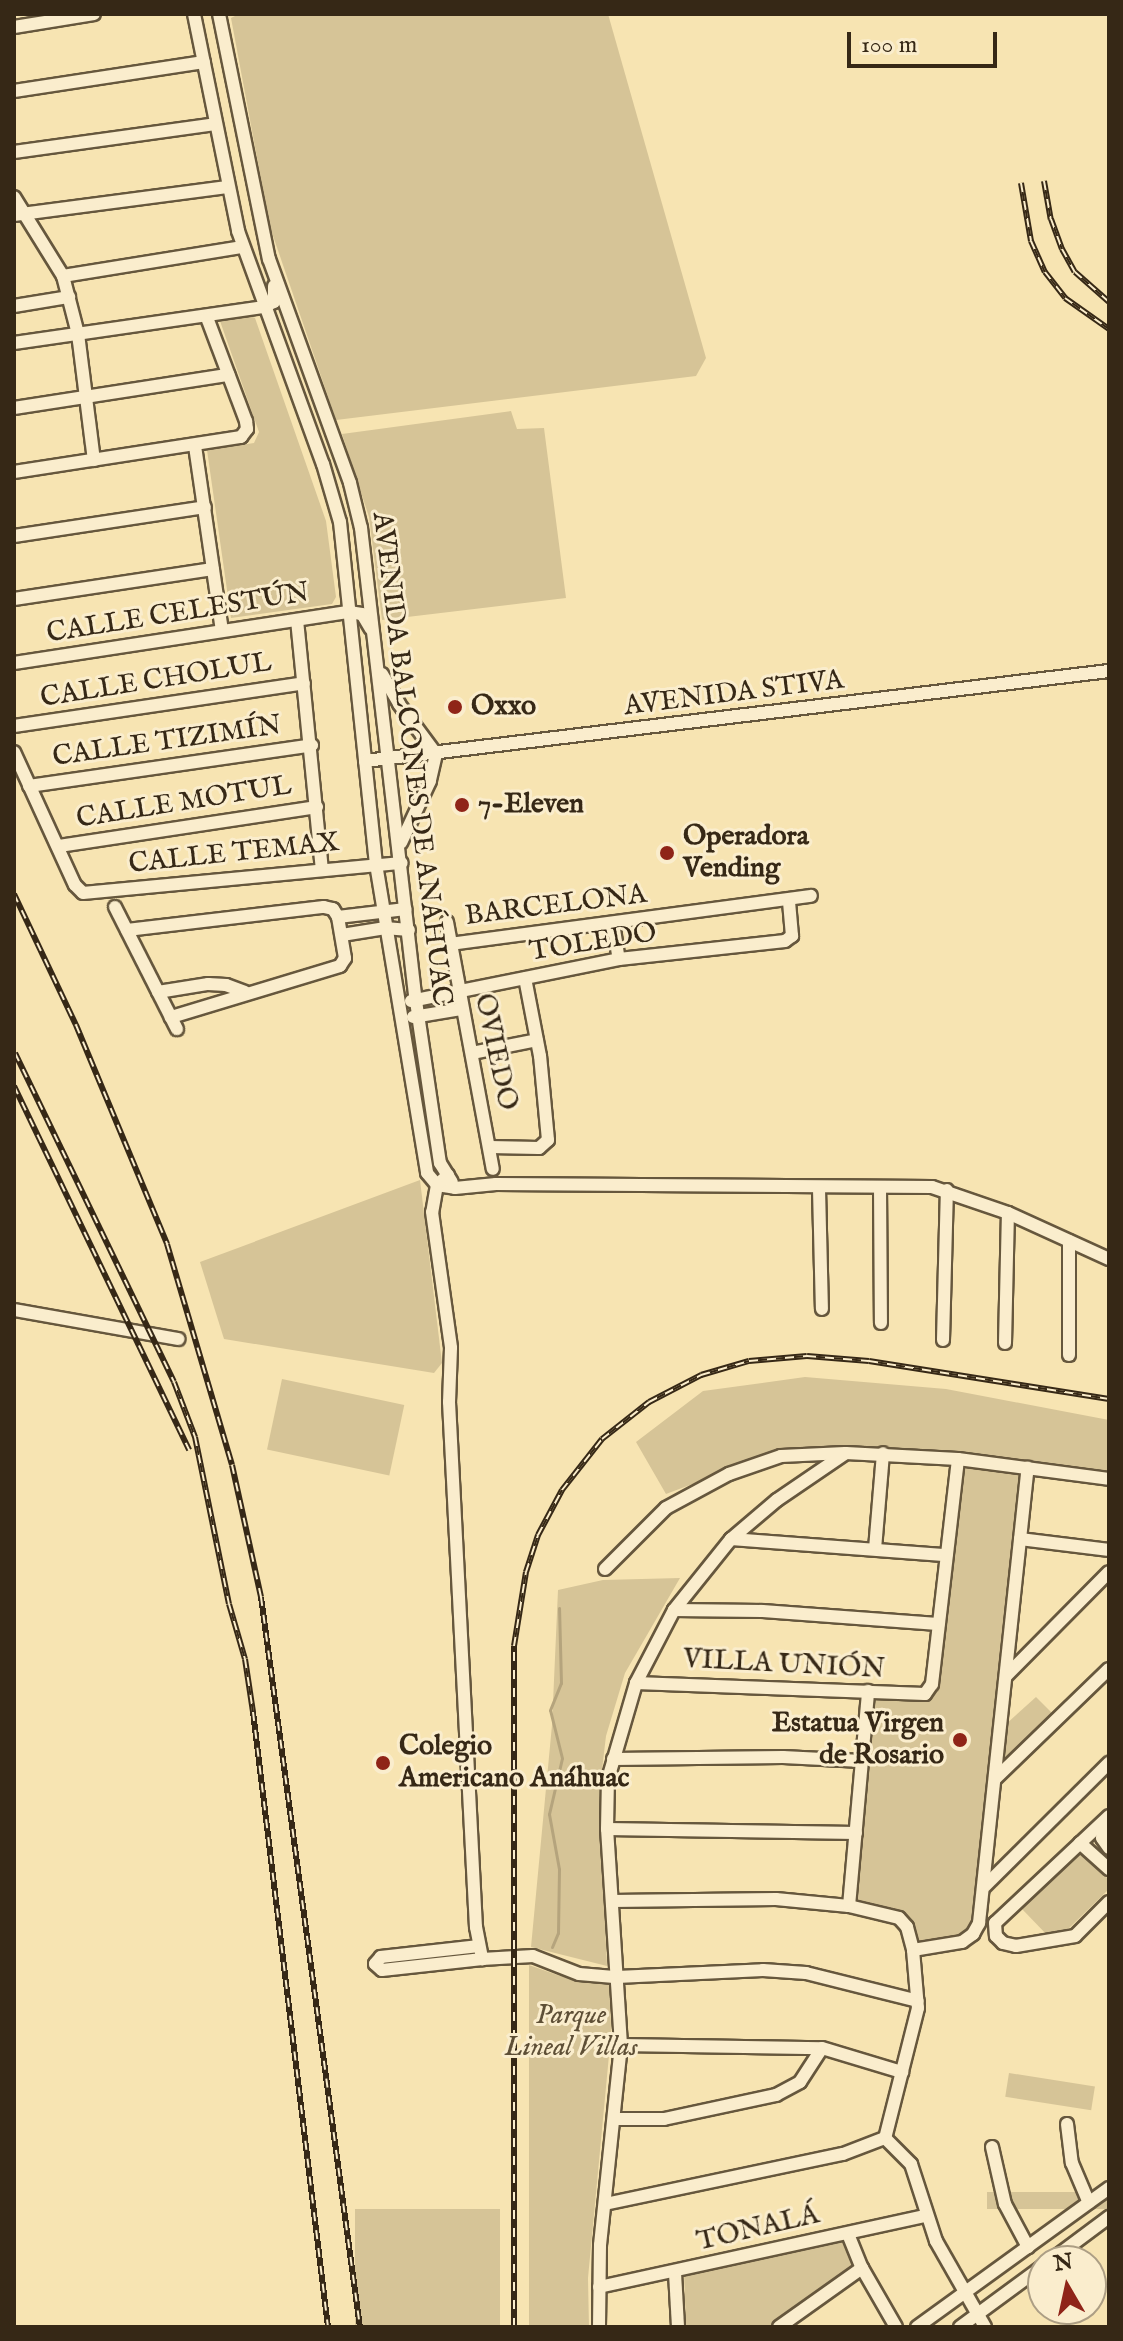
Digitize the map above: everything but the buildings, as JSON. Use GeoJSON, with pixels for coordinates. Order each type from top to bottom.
{"type":"FeatureCollection","features":[{"type":"Feature","properties":{"kind":"street"},"geometry":{"type":"LineString","coordinates":[[14,27],[94,14]]}},
{"type":"Feature","properties":{"kind":"street","name":"AVENIDA BALCONES DE ANÁHUAC"},"geometry":{"type":"LineString","coordinates":[[194,14],[227,187],[243,247],[335,501],[385,928],[425,1168],[437,1185],[432,1212],[451,1348],[449,1402],[480,1953]]}},
{"type":"Feature","properties":{"kind":"street","name":"AVENIDA BALCONES DE ANÁHUAC"},"geometry":{"type":"LineString","coordinates":[[219,14],[269,259],[354,496],[361,528],[416,997],[440,1163],[455,1188]]}},
{"type":"Feature","properties":{"kind":"street"},"geometry":{"type":"LineString","coordinates":[[14,91],[204,62]]}},
{"type":"Feature","properties":{"kind":"street"},"geometry":{"type":"LineString","coordinates":[[14,152],[215,124]]}},
{"type":"Feature","properties":{"kind":"street"},"geometry":{"type":"LineString","coordinates":[[19,215],[227,187]]}},
{"type":"Feature","properties":{"kind":"street"},"geometry":{"type":"LineString","coordinates":[[14,197],[19,215],[63,276],[78,334],[94,460]]}},
{"type":"Feature","properties":{"kind":"street"},"geometry":{"type":"LineString","coordinates":[[63,276],[243,247]]}},
{"type":"Feature","properties":{"kind":"street"},"geometry":{"type":"LineString","coordinates":[[14,343],[207,318],[264,307],[276,299],[269,259]]}},
{"type":"Feature","properties":{"kind":"street"},"geometry":{"type":"LineString","coordinates":[[14,306],[69,297]]}},
{"type":"Feature","properties":{"kind":"street"},"geometry":{"type":"LineString","coordinates":[[14,472],[195,446],[236,439],[245,434],[247,425],[207,318]]}},
{"type":"Feature","properties":{"kind":"street"},"geometry":{"type":"LineString","coordinates":[[14,408],[228,375]]}},
{"type":"Feature","properties":{"kind":"street"},"geometry":{"type":"LineString","coordinates":[[195,446],[222,630]]}},
{"type":"Feature","properties":{"kind":"street"},"geometry":{"type":"LineString","coordinates":[[14,536],[205,507]]}},
{"type":"Feature","properties":{"kind":"street"},"geometry":{"type":"LineString","coordinates":[[14,599],[213,569]]}},
{"type":"Feature","properties":{"kind":"street"},"geometry":{"type":"LineString","coordinates":[[349,612],[364,616],[375,643]]}},
{"type":"Feature","properties":{"kind":"street","name":"CALLE CELESTÚN"},"geometry":{"type":"LineString","coordinates":[[14,663],[349,612]]}},
{"type":"Feature","properties":{"kind":"street"},"geometry":{"type":"LineString","coordinates":[[297,620],[312,745],[322,870]]}},
{"type":"Feature","properties":{"kind":"street"},"geometry":{"type":"LineString","coordinates":[[377,664],[399,704],[436,754],[430,781],[400,846]]}},
{"type":"Feature","properties":{"kind":"street","name":"AVENIDA STIVA"},"geometry":{"type":"LineString","coordinates":[[365,761],[1109,671]]}},
{"type":"Feature","properties":{"kind":"street","name":"CALLE CHOLUL"},"geometry":{"type":"LineString","coordinates":[[14,726],[304,683]]}},
{"type":"Feature","properties":{"kind":"street","name":"CALLE TIZIMÍN"},"geometry":{"type":"LineString","coordinates":[[29,786],[312,745]]}},
{"type":"Feature","properties":{"kind":"street"},"geometry":{"type":"LineString","coordinates":[[14,752],[59,846]]}},
{"type":"Feature","properties":{"kind":"street","name":"CALLE MOTUL"},"geometry":{"type":"LineString","coordinates":[[59,846],[317,807]]}},
{"type":"Feature","properties":{"kind":"street","name":"CALLE TEMAX"},"geometry":{"type":"LineString","coordinates":[[59,846],[75,885],[86,893],[402,863]]}},
{"type":"Feature","properties":{"kind":"street","name":"BARCELONA"},"geometry":{"type":"LineString","coordinates":[[450,944],[811,896]]}},
{"type":"Feature","properties":{"kind":"street","name":"TOLEDO"},"geometry":{"type":"LineString","coordinates":[[399,1000],[458,993],[619,959],[785,941],[792,934],[789,900]]}},
{"type":"Feature","properties":{"kind":"street"},"geometry":{"type":"LineString","coordinates":[[115,907],[174,1023],[245,992],[340,966],[345,958],[338,917],[333,909],[324,907],[127,930]]}},
{"type":"Feature","properties":{"kind":"street"},"geometry":{"type":"LineString","coordinates":[[338,917],[406,909]]}},
{"type":"Feature","properties":{"kind":"street","name":"OVIEDO"},"geometry":{"type":"LineString","coordinates":[[447,922],[493,1169]]}},
{"type":"Feature","properties":{"kind":"street"},"geometry":{"type":"LineString","coordinates":[[613,923],[619,959]]}},
{"type":"Feature","properties":{"kind":"street"},"geometry":{"type":"LineString","coordinates":[[342,935],[385,928],[409,930]]}},
{"type":"Feature","properties":{"kind":"street"},"geometry":{"type":"LineString","coordinates":[[490,1147],[539,1148],[547,1143],[537,1040],[525,978]]}},
{"type":"Feature","properties":{"kind":"street"},"geometry":{"type":"LineString","coordinates":[[158,992],[208,984],[226,985],[245,992]]}},
{"type":"Feature","properties":{"kind":"street"},"geometry":{"type":"LineString","coordinates":[[402,1022],[462,1009]]}},
{"type":"Feature","properties":{"kind":"street"},"geometry":{"type":"LineString","coordinates":[[472,1053],[537,1040]]}},
{"type":"Feature","properties":{"kind":"street"},"geometry":{"type":"LineString","coordinates":[[437,1185],[448,1175]]}},
{"type":"Feature","properties":{"kind":"street"},"geometry":{"type":"LineString","coordinates":[[437,1185],[455,1188],[496,1184],[947,1190],[1008,1213],[1109,1259]]}},
{"type":"Feature","properties":{"kind":"street"},"geometry":{"type":"LineString","coordinates":[[880,1187],[881,1323]]}},
{"type":"Feature","properties":{"kind":"street"},"geometry":{"type":"LineString","coordinates":[[819,1189],[822,1309]]}},
{"type":"Feature","properties":{"kind":"street"},"geometry":{"type":"LineString","coordinates":[[943,1340],[947,1190]]}},
{"type":"Feature","properties":{"kind":"street"},"geometry":{"type":"LineString","coordinates":[[1005,1343],[1008,1213]]}},
{"type":"Feature","properties":{"kind":"street"},"geometry":{"type":"LineString","coordinates":[[1069,1241],[1069,1355]]}},
{"type":"Feature","properties":{"kind":"street"},"geometry":{"type":"LineString","coordinates":[[14,1310],[178,1339]]}},
{"type":"Feature","properties":{"kind":"street"},"geometry":{"type":"LineString","coordinates":[[599,2327],[605,2204],[621,2045],[607,1829],[613,1759],[636,1683],[674,1610],[731,1539],[777,1500],[846,1453]]}},
{"type":"Feature","properties":{"kind":"street"},"geometry":{"type":"LineString","coordinates":[[875,1549],[883,1453]]}},
{"type":"Feature","properties":{"kind":"street"},"geometry":{"type":"LineString","coordinates":[[605,1569],[666,1508],[729,1474],[781,1456],[883,1453],[958,1459],[1109,1479]]}},
{"type":"Feature","properties":{"kind":"street"},"geometry":{"type":"LineString","coordinates":[[674,1610],[762,1611],[939,1624],[958,1459]]}},
{"type":"Feature","properties":{"kind":"street"},"geometry":{"type":"LineString","coordinates":[[913,1950],[962,1942],[973,1934],[979,1923],[1028,1468]]}},
{"type":"Feature","properties":{"kind":"street"},"geometry":{"type":"LineString","coordinates":[[731,1539],[946,1555]]}},
{"type":"Feature","properties":{"kind":"street"},"geometry":{"type":"LineString","coordinates":[[1020,1539],[1109,1550]]}},
{"type":"Feature","properties":{"kind":"street"},"geometry":{"type":"LineString","coordinates":[[1006,1676],[1109,1572]]}},
{"type":"Feature","properties":{"kind":"street","name":"VILLA UNIÓN"},"geometry":{"type":"LineString","coordinates":[[636,1683],[868,1691],[921,1696],[929,1692],[939,1624]]}},
{"type":"Feature","properties":{"kind":"street"},"geometry":{"type":"LineString","coordinates":[[996,1778],[1109,1669]]}},
{"type":"Feature","properties":{"kind":"street"},"geometry":{"type":"LineString","coordinates":[[849,1906],[868,1691]]}},
{"type":"Feature","properties":{"kind":"street"},"geometry":{"type":"LineString","coordinates":[[613,1759],[783,1757],[862,1761]]}},
{"type":"Feature","properties":{"kind":"street"},"geometry":{"type":"LineString","coordinates":[[985,1886],[1109,1763]]}},
{"type":"Feature","properties":{"kind":"street"},"geometry":{"type":"LineString","coordinates":[[1109,1816],[995,1923],[996,1936],[1003,1943],[1016,1946],[1075,1936],[1109,1902]]}},
{"type":"Feature","properties":{"kind":"street"},"geometry":{"type":"LineString","coordinates":[[607,1829],[856,1833]]}},
{"type":"Feature","properties":{"kind":"street"},"geometry":{"type":"LineString","coordinates":[[1109,1829],[1102,1838],[1109,1848]]}},
{"type":"Feature","properties":{"kind":"street"},"geometry":{"type":"LineString","coordinates":[[1080,1843],[1109,1869]]}},
{"type":"Feature","properties":{"kind":"street"},"geometry":{"type":"LineString","coordinates":[[612,1901],[776,1899],[849,1906],[899,1918],[907,1927],[913,1950],[918,2001],[885,2138]]}},
{"type":"Feature","properties":{"kind":"street"},"geometry":{"type":"LineString","coordinates":[[459,1956],[422,1953],[381,1957],[375,1964],[382,1970],[423,1967],[480,1953],[533,1956],[579,1974],[617,1977],[763,1970],[806,1973],[918,2001]]}},
{"type":"Feature","properties":{"kind":"street"},"geometry":{"type":"LineString","coordinates":[[422,1953],[423,1967]]}},
{"type":"Feature","properties":{"kind":"street"},"geometry":{"type":"LineString","coordinates":[[621,2045],[822,2048],[902,2072]]}},
{"type":"Feature","properties":{"kind":"street"},"geometry":{"type":"LineString","coordinates":[[614,2119],[664,2119],[776,2095],[800,2082],[822,2048]]}},
{"type":"Feature","properties":{"kind":"street"},"geometry":{"type":"LineString","coordinates":[[1067,2124],[1072,2163],[1089,2203]]}},
{"type":"Feature","properties":{"kind":"street"},"geometry":{"type":"LineString","coordinates":[[605,2204],[843,2154],[885,2138]]}},
{"type":"Feature","properties":{"kind":"street"},"geometry":{"type":"LineString","coordinates":[[885,2138],[911,2164],[926,2216],[985,2327]]}},
{"type":"Feature","properties":{"kind":"street"},"geometry":{"type":"LineString","coordinates":[[992,2147],[1005,2204],[1027,2245]]}},
{"type":"Feature","properties":{"kind":"street"},"geometry":{"type":"LineString","coordinates":[[1031,2245],[1109,2188]]}},
{"type":"Feature","properties":{"kind":"street","name":"TONALÁ"},"geometry":{"type":"LineString","coordinates":[[599,2287],[675,2273],[926,2216]]}},
{"type":"Feature","properties":{"kind":"street"},"geometry":{"type":"LineString","coordinates":[[1071,2245],[1109,2217]]}},
{"type":"Feature","properties":{"kind":"street"},"geometry":{"type":"LineString","coordinates":[[848,2234],[862,2268],[896,2327]]}},
{"type":"Feature","properties":{"kind":"street"},"geometry":{"type":"LineString","coordinates":[[917,2327],[1027,2248]]}},
{"type":"Feature","properties":{"kind":"street"},"geometry":{"type":"LineString","coordinates":[[1004,2266],[1017,2286]]}},
{"type":"Feature","properties":{"kind":"street"},"geometry":{"type":"LineString","coordinates":[[779,2327],[862,2268]]}},
{"type":"Feature","properties":{"kind":"street"},"geometry":{"type":"LineString","coordinates":[[675,2273],[678,2327]]}},
{"type":"Feature","properties":{"kind":"street"},"geometry":{"type":"LineString","coordinates":[[960,2327],[1027,2278]]}},
{"type":"Feature","properties":{"kind":"green space"},"geometry":{"type":"Polygon","coordinates":[[[239,14],[608,14],[706,358],[696,376],[336,420],[270,227],[231,18],[239,14]]]}},
{"type":"Feature","properties":{"kind":"green space"},"geometry":{"type":"Polygon","coordinates":[[[249,316],[255,318],[326,521],[336,597],[332,604],[231,618],[207,450],[254,443],[259,432],[220,321],[249,316]]]}},
{"type":"Feature","properties":{"kind":"green space"},"geometry":{"type":"Polygon","coordinates":[[[511,411],[517,429],[544,428],[566,598],[382,620],[369,517],[342,434],[511,411]]]}},
{"type":"Feature","properties":{"kind":"green space"},"geometry":{"type":"Polygon","coordinates":[[[420,1180],[442,1363],[434,1373],[224,1339],[200,1262],[420,1180]]]}},
{"type":"Feature","properties":{"kind":"green space"},"geometry":{"type":"Polygon","coordinates":[[[805,1377],[946,1389],[1109,1420],[1109,1472],[890,1447],[788,1448],[666,1494],[636,1442],[703,1391],[805,1377]]]}},
{"type":"Feature","properties":{"kind":"green space"},"geometry":{"type":"Polygon","coordinates":[[[282,1379],[404,1405],[389,1475],[267,1449],[282,1379]]]}},
{"type":"Feature","properties":{"kind":"green space"},"geometry":{"type":"Polygon","coordinates":[[[964,1467],[1020,1474],[977,1914],[969,1930],[941,1941],[917,1943],[900,1912],[853,1902],[874,1697],[933,1697],[964,1467]]]}},
{"type":"Feature","properties":{"kind":"green space"},"geometry":{"type":"Polygon","coordinates":[[[680,1578],[625,1673],[606,1736],[599,1795],[607,1966],[531,1947],[552,1725],[558,1590],[603,1580],[680,1578]]]}},
{"type":"Feature","properties":{"kind":"green space"},"geometry":{"type":"Polygon","coordinates":[[[1036,1697],[1055,1716],[1003,1761],[1005,1725],[1036,1697]]]}},
{"type":"Feature","properties":{"kind":"green space"},"geometry":{"type":"Polygon","coordinates":[[[1081,1851],[1109,1880],[1109,1889],[1063,1934],[1049,1937],[1022,1909],[1081,1851]]]}},
{"type":"Feature","properties":{"kind":"green space","name":"Parque Lineal Villas"},"geometry":{"type":"Polygon","coordinates":[[[529,1965],[560,1976],[610,1981],[611,2034],[588,2278],[589,2327],[529,2327],[529,1965]]]}},
{"type":"Feature","properties":{"kind":"green space"},"geometry":{"type":"Polygon","coordinates":[[[1009,2073],[1095,2087],[1091,2110],[1005,2097],[1009,2073]]]}},
{"type":"Feature","properties":{"kind":"green space"},"geometry":{"type":"Polygon","coordinates":[[[987,2192],[1109,2192],[1109,2209],[987,2209],[987,2192]]]}},
{"type":"Feature","properties":{"kind":"green space"},"geometry":{"type":"Polygon","coordinates":[[[355,2209],[500,2209],[500,2327],[355,2327],[355,2209]]]}},
{"type":"Feature","properties":{"kind":"green space"},"geometry":{"type":"Polygon","coordinates":[[[844,2237],[856,2263],[768,2327],[686,2327],[684,2272],[844,2237]]]}},
{"type":"Feature","properties":{"kind":"waterway"},"geometry":{"type":"LineString","coordinates":[[552,1947],[558,1933],[559,1869],[549,1814],[562,1758],[550,1710],[561,1683],[559,1608]]}},
{"type":"Feature","properties":{"kind":"railway"},"geometry":{"type":"LineString","coordinates":[[1044,181],[1051,219],[1062,249],[1075,272],[1109,302]]}},
{"type":"Feature","properties":{"kind":"railway"},"geometry":{"type":"LineString","coordinates":[[1021,183],[1031,241],[1045,272],[1065,298],[1109,329]]}},
{"type":"Feature","properties":{"kind":"railway"},"geometry":{"type":"LineString","coordinates":[[14,894],[76,1025],[167,1244],[232,1465],[261,1597],[360,2327]]}},
{"type":"Feature","properties":{"kind":"railway"},"geometry":{"type":"LineString","coordinates":[[15,1053],[174,1382],[195,1437],[229,1604],[245,1659],[253,1712],[328,2327]]}},
{"type":"Feature","properties":{"kind":"railway"},"geometry":{"type":"LineString","coordinates":[[14,1086],[189,1450]]}},
{"type":"Feature","properties":{"kind":"railway"},"geometry":{"type":"LineString","coordinates":[[514,2327],[514,1646],[526,1572],[538,1535],[562,1490],[602,1439],[649,1402],[701,1375],[749,1361],[807,1356],[869,1361],[1109,1399]]}},
{"type":"Feature","properties":{"kind":"place","name":"Oxxo"},"geometry":{"type":"Point","coordinates":[455,707]}},
{"type":"Feature","properties":{"kind":"place","name":"7-Eleven"},"geometry":{"type":"Point","coordinates":[462,805]}},
{"type":"Feature","properties":{"kind":"place","name":"Operadora Vending"},"geometry":{"type":"Point","coordinates":[667,853]}},
{"type":"Feature","properties":{"kind":"place","name":"Estatua Virgen de Rosario"},"geometry":{"type":"Point","coordinates":[960,1740]}},
{"type":"Feature","properties":{"kind":"place","name":"Colegio Americano Anáhuac"},"geometry":{"type":"Point","coordinates":[383,1763]}}]}
